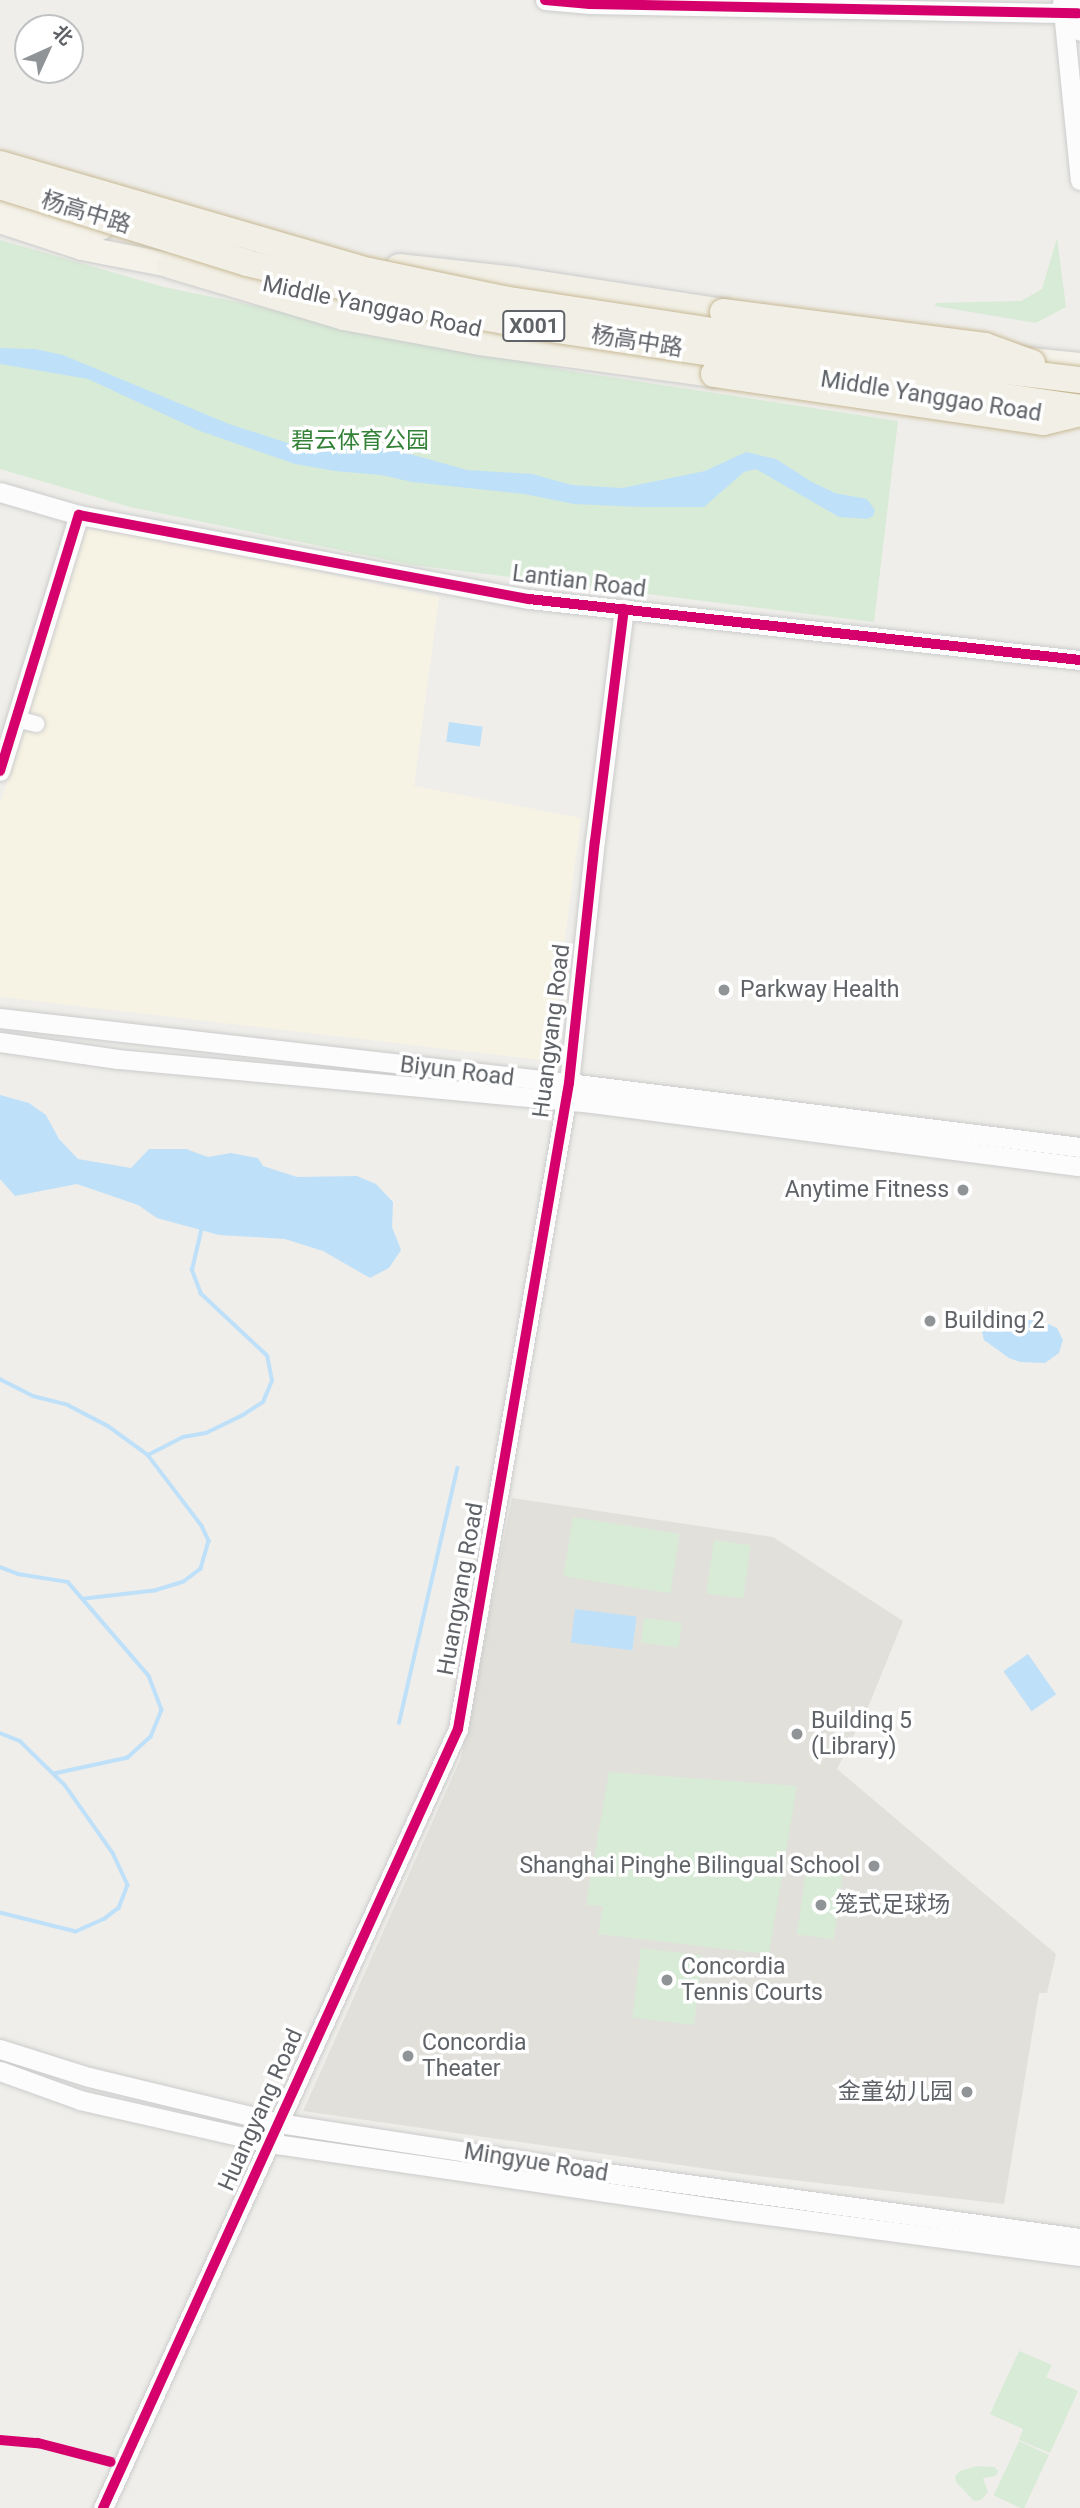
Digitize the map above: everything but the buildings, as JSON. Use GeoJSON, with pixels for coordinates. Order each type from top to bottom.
{"type":"FeatureCollection","features":[{"type":"Feature","properties":{"kind":"highway","name":"杨高中路"},"geometry":{"type":"LineString","coordinates":[[0,164],[369,271],[503,299],[807,346],[1077,375]]}},
{"type":"Feature","properties":{"kind":"highway","name":"杨高中路"},"geometry":{"type":"LineString","coordinates":[[0,186],[247,262],[417,305],[563,331],[1080,410]]}},
{"type":"Feature","properties":{"kind":"highway"},"geometry":{"type":"LineString","coordinates":[[170,265],[344,317],[480,342],[1044,422],[1080,410]]}},
{"type":"Feature","properties":{"kind":"highway"},"geometry":{"type":"LineString","coordinates":[[397,267],[515,280],[723,312],[985,346],[1077,375]]}},
{"type":"Feature","properties":{"kind":"main road","name":"X001"},"geometry":{"type":"LineString","coordinates":[[0,153],[349,256]]}},
{"type":"Feature","properties":{"kind":"main road","name":"Middle Yanggao Road"},"geometry":{"type":"LineString","coordinates":[[0,201],[60,219],[152,239],[264,255],[349,256],[463,284],[1077,375]]}},
{"type":"Feature","properties":{"kind":"main road","name":"Middle Yanggao Road"},"geometry":{"type":"LineString","coordinates":[[0,221],[82,248],[273,284],[378,311],[477,331],[1080,421]]}},
{"type":"Feature","properties":{"kind":"street"},"geometry":{"type":"LineString","coordinates":[[545,0],[603,4],[1072,11],[1080,180]]}},
{"type":"Feature","properties":{"kind":"street","name":"Lantian Road"},"geometry":{"type":"LineString","coordinates":[[0,492],[79,515],[529,599],[1080,660]]}},
{"type":"Feature","properties":{"kind":"street"},"geometry":{"type":"LineString","coordinates":[[0,771],[79,515]]}},
{"type":"Feature","properties":{"kind":"street","name":"Huangyang Road"},"geometry":{"type":"LineString","coordinates":[[103,2508],[115,2466],[279,2123],[458,1729],[568,1092],[593,854],[624,609]]}},
{"type":"Feature","properties":{"kind":"street"},"geometry":{"type":"LineString","coordinates":[[16,719],[36,724]]}},
{"type":"Feature","properties":{"kind":"street","name":"Biyun Road"},"geometry":{"type":"LineString","coordinates":[[0,1018],[568,1092],[1080,1166]]}},
{"type":"Feature","properties":{"kind":"street","name":"Biyun Road"},"geometry":{"type":"LineString","coordinates":[[0,1042],[118,1059],[568,1092],[1080,1147]]}},
{"type":"Feature","properties":{"kind":"street","name":"Mingyue Road"},"geometry":{"type":"LineString","coordinates":[[0,2049],[89,2077],[279,2123],[627,2176],[1080,2238]]}},
{"type":"Feature","properties":{"kind":"street","name":"Mingyue Road"},"geometry":{"type":"LineString","coordinates":[[0,2071],[80,2100],[269,2143],[737,2211],[1080,2256]]}},
{"type":"Feature","properties":{"kind":"shaded area"},"geometry":{"type":"Polygon","coordinates":[[[85,523],[439,597],[414,786],[581,818],[549,1061],[0,997],[0,804],[85,523]]]}},
{"type":"Feature","properties":{"kind":"shaded area"},"geometry":{"type":"Polygon","coordinates":[[[512,1498],[773,1537],[903,1621],[869,1705],[837,1769],[1056,1954],[1047,1993],[1039,1993],[1004,2204],[757,2176],[303,2111],[461,1758],[512,1498]]]}},
{"type":"Feature","properties":{"kind":"green space"},"geometry":{"type":"Polygon","coordinates":[[[1057,238],[1066,307],[1036,323],[935,306],[936,303],[1021,301],[1042,289],[1057,238]]]}},
{"type":"Feature","properties":{"kind":"green space","name":"碧云体育公园"},"geometry":{"type":"Polygon","coordinates":[[[0,240],[164,287],[570,371],[898,421],[874,622],[413,565],[130,507],[0,469],[0,240]]]}},
{"type":"Feature","properties":{"kind":"green space"},"geometry":{"type":"Polygon","coordinates":[[[573,1517],[680,1534],[670,1593],[564,1576],[573,1517]]]}},
{"type":"Feature","properties":{"kind":"green space"},"geometry":{"type":"Polygon","coordinates":[[[714,1540],[751,1545],[743,1599],[706,1593],[714,1540]]]}},
{"type":"Feature","properties":{"kind":"green space"},"geometry":{"type":"Polygon","coordinates":[[[644,1618],[682,1623],[679,1647],[641,1643],[644,1618]]]}},
{"type":"Feature","properties":{"kind":"green space"},"geometry":{"type":"Polygon","coordinates":[[[609,1772],[797,1786],[769,1954],[598,1934],[603,1906],[586,1905],[609,1772]]]}},
{"type":"Feature","properties":{"kind":"green space","name":"笼式足球场"},"geometry":{"type":"Polygon","coordinates":[[[806,1870],[843,1875],[834,1940],[797,1934],[806,1870]]]}},
{"type":"Feature","properties":{"kind":"green space","name":"Concordia Tennis Courts"},"geometry":{"type":"Polygon","coordinates":[[[641,1948],[703,1956],[694,2025],[632,2017],[641,1948]]]}},
{"type":"Feature","properties":{"kind":"green space"},"geometry":{"type":"Polygon","coordinates":[[[1019,2351],[1052,2365],[1046,2377],[1078,2391],[1050,2453],[1019,2440],[1023,2429],[990,2414],[1019,2351]]]}},
{"type":"Feature","properties":{"kind":"green space"},"geometry":{"type":"Polygon","coordinates":[[[1019,2441],[1049,2455],[1024,2508],[994,2495],[1019,2441]]]}},
{"type":"Feature","properties":{"kind":"green space"},"geometry":{"type":"Polygon","coordinates":[[[977,2466],[995,2467],[998,2471],[996,2476],[983,2478],[988,2492],[981,2500],[974,2501],[956,2482],[955,2476],[960,2471],[977,2466]]]}},
{"type":"Feature","properties":{"kind":"water"},"geometry":{"type":"Polygon","coordinates":[[[0,348],[35,349],[63,355],[229,424],[294,445],[322,449],[385,447],[467,470],[532,474],[572,485],[622,488],[705,471],[746,452],[776,459],[835,493],[867,499],[875,510],[873,516],[867,519],[839,517],[756,469],[744,472],[704,507],[641,507],[574,504],[524,494],[412,482],[381,475],[295,464],[200,431],[88,379],[0,364],[0,348]]]}},
{"type":"Feature","properties":{"kind":"water"},"geometry":{"type":"Polygon","coordinates":[[[449,722],[483,727],[480,747],[446,742],[449,722]]]}},
{"type":"Feature","properties":{"kind":"water"},"geometry":{"type":"Polygon","coordinates":[[[0,1095],[29,1103],[46,1115],[59,1139],[78,1159],[131,1168],[149,1149],[186,1149],[208,1157],[231,1153],[258,1158],[263,1166],[297,1177],[357,1176],[376,1184],[393,1202],[392,1227],[401,1250],[389,1268],[370,1278],[323,1251],[285,1239],[219,1235],[157,1218],[138,1205],[77,1184],[15,1196],[0,1179],[0,1095]]]}},
{"type":"Feature","properties":{"kind":"water"},"geometry":{"type":"Polygon","coordinates":[[[1014,1318],[1044,1322],[1057,1328],[1063,1340],[1059,1353],[1045,1363],[1020,1362],[1009,1358],[984,1340],[981,1328],[987,1322],[1014,1318]]]}},
{"type":"Feature","properties":{"kind":"water"},"geometry":{"type":"Polygon","coordinates":[[[575,1609],[637,1617],[632,1650],[571,1643],[575,1609]]]}},
{"type":"Feature","properties":{"kind":"water"},"geometry":{"type":"Polygon","coordinates":[[[1028,1654],[1056,1694],[1032,1711],[1003,1671],[1028,1654]]]}},
{"type":"Feature","properties":{"kind":"waterway"},"geometry":{"type":"LineString","coordinates":[[148,1455],[183,1437],[206,1433],[243,1415],[263,1402],[272,1381],[267,1356],[201,1294],[192,1270],[202,1227]]}},
{"type":"Feature","properties":{"kind":"waterway"},"geometry":{"type":"LineString","coordinates":[[0,1379],[33,1396],[68,1405],[108,1426],[148,1455],[202,1526],[209,1541],[201,1569],[184,1582],[154,1591],[85,1599]]}},
{"type":"Feature","properties":{"kind":"waterway"},"geometry":{"type":"LineString","coordinates":[[399,1723],[457,1469]]}},
{"type":"Feature","properties":{"kind":"waterway"},"geometry":{"type":"LineString","coordinates":[[0,1567],[18,1574],[68,1582],[149,1676],[162,1710],[151,1737],[128,1758],[54,1774]]}},
{"type":"Feature","properties":{"kind":"waterway"},"geometry":{"type":"LineString","coordinates":[[0,1733],[20,1741],[65,1785],[113,1853],[128,1885],[119,1908],[105,1919],[76,1932],[0,1913]]}},
{"type":"Feature","properties":{"kind":"cycle path"},"geometry":{"type":"LineString","coordinates":[[545,0],[590,4],[1078,13]]}},
{"type":"Feature","properties":{"kind":"cycle path"},"geometry":{"type":"LineString","coordinates":[[0,771],[79,515],[529,599],[1080,660]]}},
{"type":"Feature","properties":{"kind":"cycle path"},"geometry":{"type":"LineString","coordinates":[[103,2508],[458,1729],[569,1083],[624,609]]}},
{"type":"Feature","properties":{"kind":"cycle path"},"geometry":{"type":"LineString","coordinates":[[0,2440],[38,2443],[111,2462]]}},
{"type":"Feature","properties":{"kind":"place","name":"Parkway Health"},"geometry":{"type":"Point","coordinates":[724,990]}},
{"type":"Feature","properties":{"kind":"place","name":"Anytime Fitness"},"geometry":{"type":"Point","coordinates":[963,1190]}},
{"type":"Feature","properties":{"kind":"place","name":"Building 2"},"geometry":{"type":"Point","coordinates":[930,1321]}},
{"type":"Feature","properties":{"kind":"place","name":"Building 5 (Library)"},"geometry":{"type":"Point","coordinates":[797,1734]}},
{"type":"Feature","properties":{"kind":"place","name":"Shanghai Pinghe Bilingual School"},"geometry":{"type":"Point","coordinates":[874,1866]}},
{"type":"Feature","properties":{"kind":"place","name":"笼式足球场"},"geometry":{"type":"Point","coordinates":[821,1905]}},
{"type":"Feature","properties":{"kind":"place","name":"Concordia Tennis Courts"},"geometry":{"type":"Point","coordinates":[667,1980]}},
{"type":"Feature","properties":{"kind":"place","name":"Concordia Theater"},"geometry":{"type":"Point","coordinates":[408,2056]}},
{"type":"Feature","properties":{"kind":"place","name":"金童幼儿园"},"geometry":{"type":"Point","coordinates":[967,2092]}}]}
